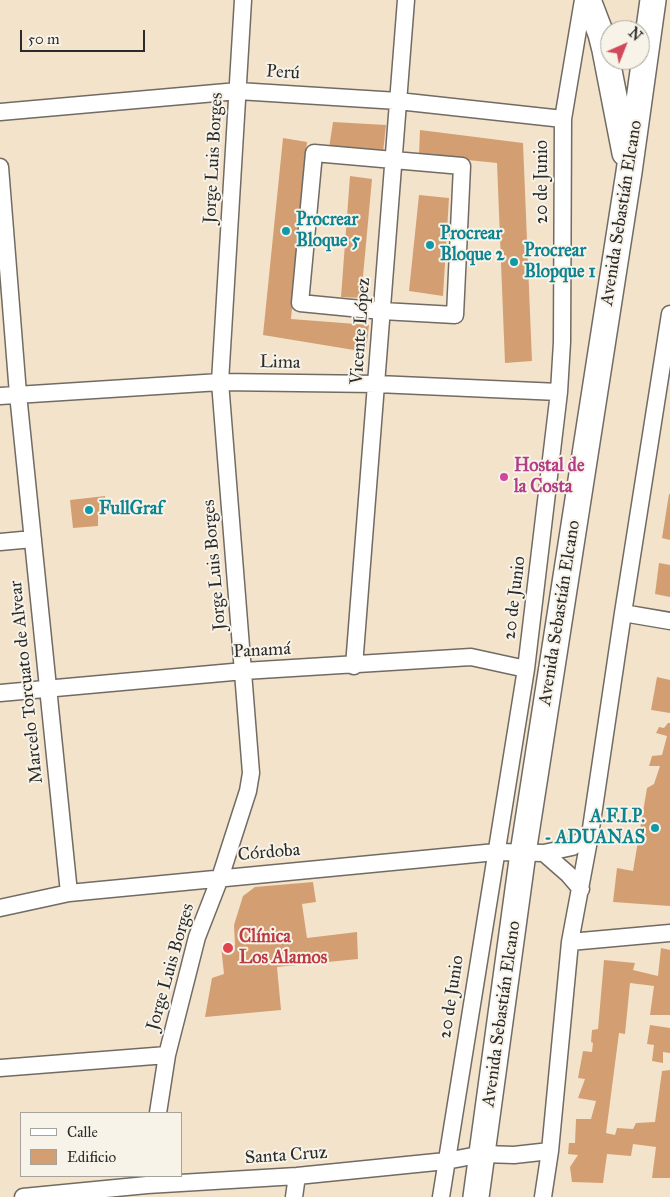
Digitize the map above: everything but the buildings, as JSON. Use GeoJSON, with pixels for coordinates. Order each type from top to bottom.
{"type":"FeatureCollection","features":[{"type":"Feature","properties":{"kind":"main road"},"geometry":{"type":"LineString","coordinates":[[588,0],[605,50],[629,172]]}},
{"type":"Feature","properties":{"kind":"main road","name":"Avenida Sebastián Elcano"},"geometry":{"type":"LineString","coordinates":[[476,1197],[533,853],[653,0]]}},
{"type":"Feature","properties":{"kind":"street","name":"Jorge Luis Borges"},"geometry":{"type":"LineString","coordinates":[[158,1112],[167,1055],[197,937],[220,878],[248,790],[251,773],[220,382],[243,0]]}},
{"type":"Feature","properties":{"kind":"street","name":"Vicente López"},"geometry":{"type":"LineString","coordinates":[[354,666],[406,0]]}},
{"type":"Feature","properties":{"kind":"street","name":"20 de Junio"},"geometry":{"type":"LineString","coordinates":[[441,1197],[526,669],[559,392],[562,342],[563,119],[583,0]]}},
{"type":"Feature","properties":{"kind":"street","name":"Perú"},"geometry":{"type":"LineString","coordinates":[[0,112],[238,90],[398,101],[563,119]]}},
{"type":"Feature","properties":{"kind":"street"},"geometry":{"type":"LineString","coordinates":[[314,153],[393,159],[462,166],[455,315],[300,304],[314,153]]}},
{"type":"Feature","properties":{"kind":"street","name":"Marcelo Torcuato de Alvear"},"geometry":{"type":"LineString","coordinates":[[0,167],[18,394],[69,893]]}},
{"type":"Feature","properties":{"kind":"street"},"geometry":{"type":"LineString","coordinates":[[543,1197],[550,1151],[570,942],[590,835],[670,314]]}},
{"type":"Feature","properties":{"kind":"street","name":"Lima"},"geometry":{"type":"LineString","coordinates":[[0,396],[220,382],[377,384],[559,392]]}},
{"type":"Feature","properties":{"kind":"street"},"geometry":{"type":"LineString","coordinates":[[0,542],[33,539]]}},
{"type":"Feature","properties":{"kind":"street"},"geometry":{"type":"LineString","coordinates":[[623,613],[670,621]]}},
{"type":"Feature","properties":{"kind":"street","name":"Panamá"},"geometry":{"type":"LineString","coordinates":[[0,692],[244,671],[354,666],[471,657],[526,669]]}},
{"type":"Feature","properties":{"kind":"street","name":"Córdoba"},"geometry":{"type":"LineString","coordinates":[[0,908],[69,893],[496,852],[533,853],[572,847],[590,835]]}},
{"type":"Feature","properties":{"kind":"street"},"geometry":{"type":"LineString","coordinates":[[533,853],[568,874],[581,889]]}},
{"type":"Feature","properties":{"kind":"street"},"geometry":{"type":"LineString","coordinates":[[570,942],[670,934]]}},
{"type":"Feature","properties":{"kind":"street"},"geometry":{"type":"LineString","coordinates":[[0,1068],[167,1055]]}},
{"type":"Feature","properties":{"kind":"street","name":"Santa Cruz"},"geometry":{"type":"LineString","coordinates":[[23,1197],[297,1176],[446,1161],[483,1154],[514,1155],[550,1151]]}},
{"type":"Feature","properties":{"kind":"street"},"geometry":{"type":"LineString","coordinates":[[294,1197],[297,1176]]}},
{"type":"Feature","properties":{"kind":"place","name":"Procrear Bloque 5"},"geometry":{"type":"Point","coordinates":[286,231]}},
{"type":"Feature","properties":{"kind":"place","name":"Procrear Bloque 2"},"geometry":{"type":"Point","coordinates":[430,245]}},
{"type":"Feature","properties":{"kind":"place","name":"Procrear Blopque 1"},"geometry":{"type":"Point","coordinates":[514,262]}},
{"type":"Feature","properties":{"kind":"place","name":"Hostal de la Costa"},"geometry":{"type":"Point","coordinates":[504,477]}},
{"type":"Feature","properties":{"kind":"place","name":"FullGraf"},"geometry":{"type":"Point","coordinates":[89,510]}},
{"type":"Feature","properties":{"kind":"place","name":"A.F.I.P. - ADUANAS"},"geometry":{"type":"Point","coordinates":[655,828]}},
{"type":"Feature","properties":{"kind":"place","name":"Clínica Los Alamos"},"geometry":{"type":"Point","coordinates":[228,948]}}]}
